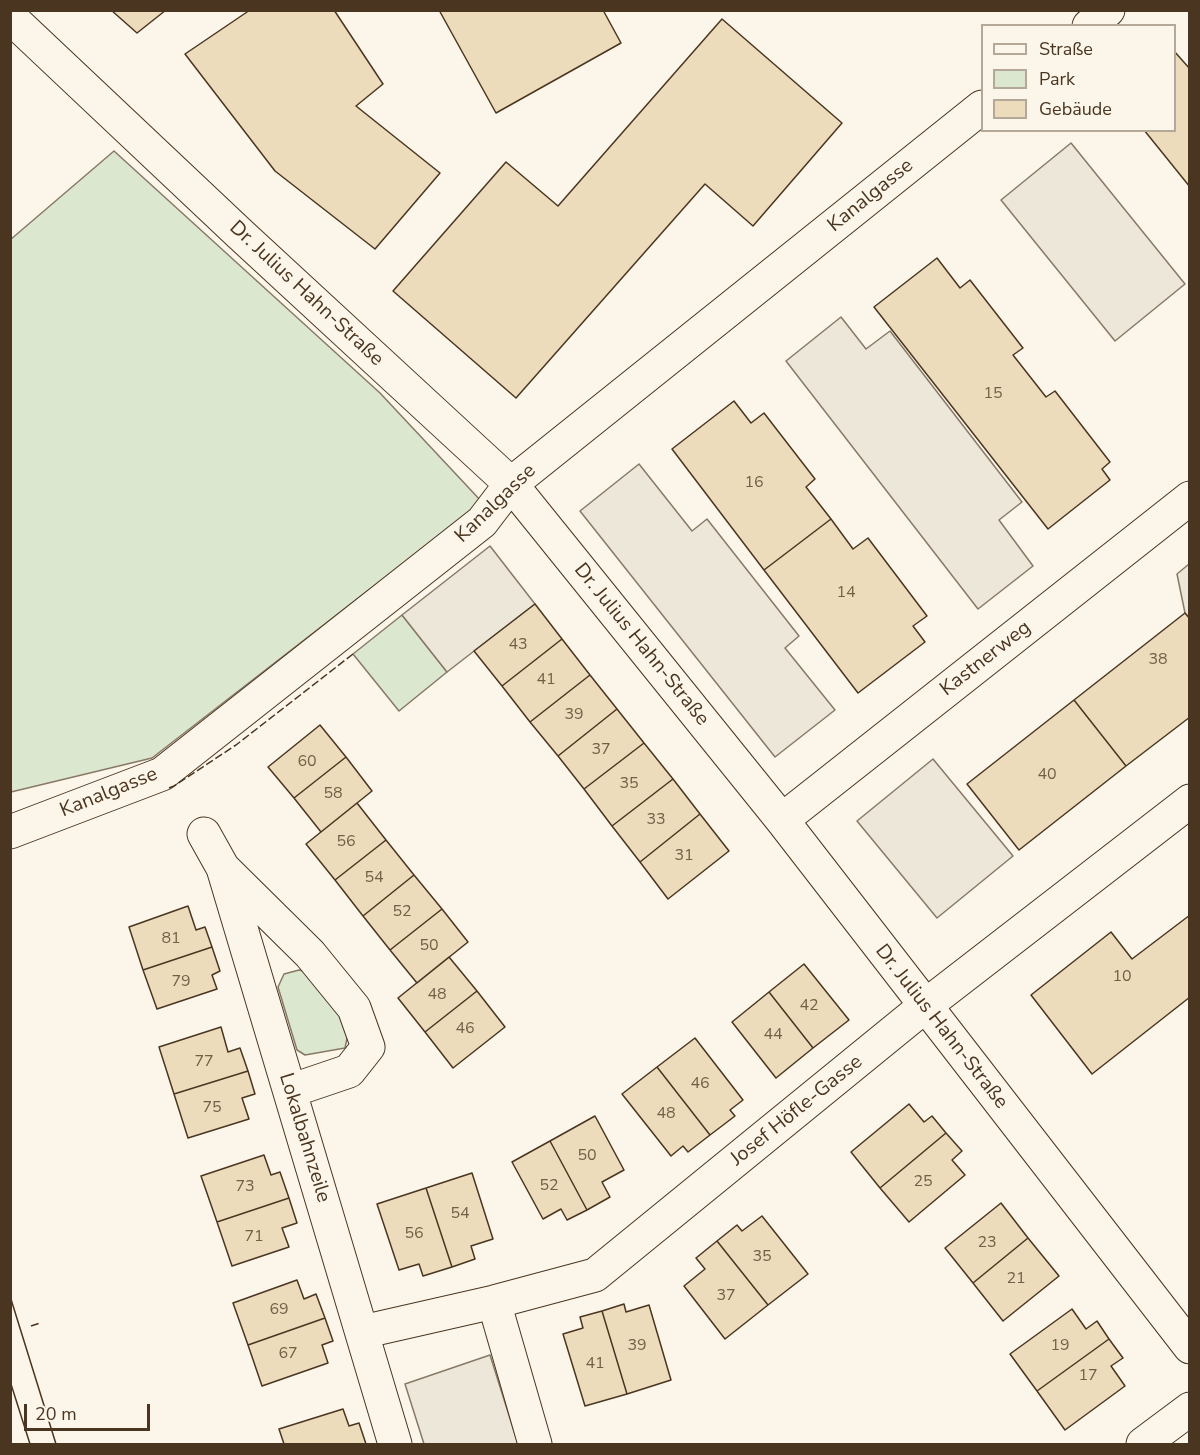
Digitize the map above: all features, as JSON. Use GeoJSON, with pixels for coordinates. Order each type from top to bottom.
{"type":"FeatureCollection","features":[{"type":"Feature","properties":{"kind":"street"},"geometry":{"type":"LineString","coordinates":[[1091,24],[1108,10]]}},
{"type":"Feature","properties":{"kind":"street","name":"Dr. Julius Hahn-Straße"},"geometry":{"type":"LineString","coordinates":[[10,17],[239,233],[512,484],[782,820],[1190,1347]]}},
{"type":"Feature","properties":{"kind":"street","name":"Kanalgasse"},"geometry":{"type":"LineString","coordinates":[[10,832],[162,774],[482,522],[512,484],[981,108]]}},
{"type":"Feature","properties":{"kind":"street","name":"Kastnerweg"},"geometry":{"type":"LineString","coordinates":[[782,820],[1190,498]]}},
{"type":"Feature","properties":{"kind":"street","name":"Josef Höfle-Gasse"},"geometry":{"type":"LineString","coordinates":[[362,1332],[494,1302],[595,1275],[925,1006],[1190,801]]}},
{"type":"Feature","properties":{"kind":"street","name":"Lokalbahnzeile"},"geometry":{"type":"LineString","coordinates":[[204,834],[223,868],[395,1444]]}},
{"type":"Feature","properties":{"kind":"street"},"geometry":{"type":"LineString","coordinates":[[223,868],[310,954],[347,999],[354,1008],[368,1047],[349,1071],[290,1091]]}},
{"type":"Feature","properties":{"kind":"street"},"geometry":{"type":"LineString","coordinates":[[494,1302],[535,1444]]}},
{"type":"Feature","properties":{"kind":"street"},"geometry":{"type":"LineString","coordinates":[[1143,1444],[1190,1409]]}},
{"type":"Feature","properties":{"kind":"green space"},"geometry":{"type":"Polygon","coordinates":[[[114,151],[380,393],[482,502],[152,758],[11,792],[10,240],[114,151]]]}},
{"type":"Feature","properties":{"kind":"green space"},"geometry":{"type":"Polygon","coordinates":[[[402,615],[447,672],[399,711],[353,654],[402,615]]]}},
{"type":"Feature","properties":{"kind":"green space"},"geometry":{"type":"Polygon","coordinates":[[[299,970],[313,973],[349,1029],[345,1048],[305,1055],[297,1050],[278,987],[284,974],[299,970]]]}},
{"type":"Feature","properties":{"kind":"shaded area"},"geometry":{"type":"Polygon","coordinates":[[[1071,143],[1185,284],[1115,341],[1001,200],[1071,143]]]}},
{"type":"Feature","properties":{"kind":"shaded area"},"geometry":{"type":"Polygon","coordinates":[[[841,317],[866,349],[890,331],[1022,502],[999,520],[1033,566],[978,609],[786,361],[841,317]]]}},
{"type":"Feature","properties":{"kind":"shaded area"},"geometry":{"type":"Polygon","coordinates":[[[639,464],[692,531],[707,519],[799,636],[785,648],[835,710],[775,757],[580,511],[639,464]]]}},
{"type":"Feature","properties":{"kind":"shaded area"},"geometry":{"type":"Polygon","coordinates":[[[490,546],[535,604],[447,672],[402,615],[490,546]]]}},
{"type":"Feature","properties":{"kind":"shaded area"},"geometry":{"type":"Polygon","coordinates":[[[1189,564],[1189,619],[1185,613],[1177,574],[1189,564]]]}},
{"type":"Feature","properties":{"kind":"shaded area"},"geometry":{"type":"Polygon","coordinates":[[[933,759],[1013,856],[937,918],[857,821],[933,759]]]}},
{"type":"Feature","properties":{"kind":"shaded area"},"geometry":{"type":"Polygon","coordinates":[[[490,1355],[518,1444],[424,1444],[405,1384],[490,1355]]]}},
{"type":"Feature","properties":{"kind":"building"},"geometry":{"type":"Polygon","coordinates":[[[111,10],[166,10],[137,33],[111,10]]]}},
{"type":"Feature","properties":{"kind":"building"},"geometry":{"type":"Polygon","coordinates":[[[250,10],[334,10],[383,84],[356,106],[440,173],[375,249],[275,171],[185,54],[250,10]]]}},
{"type":"Feature","properties":{"kind":"building"},"geometry":{"type":"Polygon","coordinates":[[[439,10],[603,10],[621,43],[496,113],[439,10]]]}},
{"type":"Feature","properties":{"kind":"building"},"geometry":{"type":"Polygon","coordinates":[[[722,19],[842,123],[753,226],[705,184],[516,398],[393,291],[506,162],[558,206],[722,19]]]}},
{"type":"Feature","properties":{"kind":"building"},"geometry":{"type":"Polygon","coordinates":[[[1176,53],[1190,69],[1190,187],[1146,132],[1176,132],[1176,53]]]}},
{"type":"Feature","properties":{"kind":"building"},"geometry":{"type":"Polygon","coordinates":[[[937,258],[960,288],[970,280],[1023,348],[1013,355],[1046,397],[1055,391],[1110,462],[1102,469],[1110,480],[1048,529],[874,307],[937,258]]]}},
{"type":"Feature","properties":{"kind":"building"},"geometry":{"type":"Polygon","coordinates":[[[734,401],[751,423],[764,413],[815,479],[806,487],[831,519],[764,570],[672,449],[734,401]]]}},
{"type":"Feature","properties":{"kind":"building"},"geometry":{"type":"Polygon","coordinates":[[[831,519],[853,549],[868,538],[927,616],[913,626],[925,642],[858,693],[764,570],[831,519]]]}},
{"type":"Feature","properties":{"kind":"building"},"geometry":{"type":"Polygon","coordinates":[[[535,604],[562,639],[502,686],[474,651],[535,604]]]}},
{"type":"Feature","properties":{"kind":"building"},"geometry":{"type":"Polygon","coordinates":[[[1185,613],[1190,619],[1190,717],[1126,766],[1074,700],[1185,613]]]}},
{"type":"Feature","properties":{"kind":"building"},"geometry":{"type":"Polygon","coordinates":[[[562,639],[590,675],[530,722],[502,686],[562,639]]]}},
{"type":"Feature","properties":{"kind":"building"},"geometry":{"type":"Polygon","coordinates":[[[590,675],[617,709],[558,756],[530,722],[590,675]]]}},
{"type":"Feature","properties":{"kind":"building"},"geometry":{"type":"Polygon","coordinates":[[[1074,700],[1126,766],[1019,850],[967,784],[1074,700]]]}},
{"type":"Feature","properties":{"kind":"building"},"geometry":{"type":"Polygon","coordinates":[[[617,709],[644,743],[584,789],[558,756],[617,709]]]}},
{"type":"Feature","properties":{"kind":"building"},"geometry":{"type":"Polygon","coordinates":[[[320,725],[346,757],[294,798],[268,767],[320,725]]]}},
{"type":"Feature","properties":{"kind":"building"},"geometry":{"type":"Polygon","coordinates":[[[644,743],[673,779],[612,826],[584,789],[644,743]]]}},
{"type":"Feature","properties":{"kind":"building"},"geometry":{"type":"Polygon","coordinates":[[[346,757],[372,791],[321,832],[294,798],[346,757]]]}},
{"type":"Feature","properties":{"kind":"building"},"geometry":{"type":"Polygon","coordinates":[[[673,779],[700,814],[640,862],[612,826],[673,779]]]}},
{"type":"Feature","properties":{"kind":"building"},"geometry":{"type":"Polygon","coordinates":[[[357,803],[386,840],[335,880],[306,844],[357,803]]]}},
{"type":"Feature","properties":{"kind":"building"},"geometry":{"type":"Polygon","coordinates":[[[700,814],[729,851],[668,899],[640,862],[700,814]]]}},
{"type":"Feature","properties":{"kind":"building"},"geometry":{"type":"Polygon","coordinates":[[[386,840],[414,875],[363,916],[335,880],[386,840]]]}},
{"type":"Feature","properties":{"kind":"building"},"geometry":{"type":"Polygon","coordinates":[[[414,875],[442,909],[390,950],[363,916],[414,875]]]}},
{"type":"Feature","properties":{"kind":"building"},"geometry":{"type":"Polygon","coordinates":[[[188,906],[196,930],[205,927],[212,947],[143,970],[129,927],[188,906]]]}},
{"type":"Feature","properties":{"kind":"building"},"geometry":{"type":"Polygon","coordinates":[[[442,909],[468,942],[417,983],[390,950],[442,909]]]}},
{"type":"Feature","properties":{"kind":"building"},"geometry":{"type":"Polygon","coordinates":[[[1190,915],[1190,997],[1092,1074],[1031,995],[1111,932],[1132,959],[1190,915]]]}},
{"type":"Feature","properties":{"kind":"building"},"geometry":{"type":"Polygon","coordinates":[[[212,947],[220,971],[212,975],[217,989],[157,1009],[143,970],[212,947]]]}},
{"type":"Feature","properties":{"kind":"building"},"geometry":{"type":"Polygon","coordinates":[[[449,957],[477,991],[425,1032],[398,998],[449,957]]]}},
{"type":"Feature","properties":{"kind":"building"},"geometry":{"type":"Polygon","coordinates":[[[804,964],[849,1020],[813,1048],[769,992],[804,964]]]}},
{"type":"Feature","properties":{"kind":"building"},"geometry":{"type":"Polygon","coordinates":[[[477,991],[505,1027],[453,1068],[425,1032],[477,991]]]}},
{"type":"Feature","properties":{"kind":"building"},"geometry":{"type":"Polygon","coordinates":[[[769,992],[813,1048],[776,1078],[732,1022],[769,992]]]}},
{"type":"Feature","properties":{"kind":"building"},"geometry":{"type":"Polygon","coordinates":[[[221,1027],[228,1052],[240,1048],[248,1071],[174,1094],[159,1047],[221,1027]]]}},
{"type":"Feature","properties":{"kind":"building"},"geometry":{"type":"Polygon","coordinates":[[[695,1038],[743,1100],[730,1110],[735,1116],[710,1135],[657,1067],[695,1038]]]}},
{"type":"Feature","properties":{"kind":"building"},"geometry":{"type":"Polygon","coordinates":[[[657,1067],[710,1135],[688,1152],[683,1146],[671,1156],[622,1094],[657,1067]]]}},
{"type":"Feature","properties":{"kind":"building"},"geometry":{"type":"Polygon","coordinates":[[[248,1071],[255,1094],[242,1098],[249,1119],[188,1138],[174,1094],[248,1071]]]}},
{"type":"Feature","properties":{"kind":"building"},"geometry":{"type":"Polygon","coordinates":[[[909,1104],[924,1122],[932,1116],[946,1133],[880,1188],[851,1152],[909,1104]]]}},
{"type":"Feature","properties":{"kind":"building"},"geometry":{"type":"Polygon","coordinates":[[[595,1116],[624,1170],[602,1182],[610,1197],[587,1210],[550,1141],[595,1116]]]}},
{"type":"Feature","properties":{"kind":"building"},"geometry":{"type":"Polygon","coordinates":[[[946,1133],[962,1151],[952,1160],[965,1175],[909,1222],[880,1188],[946,1133]]]}},
{"type":"Feature","properties":{"kind":"building"},"geometry":{"type":"Polygon","coordinates":[[[550,1141],[587,1210],[567,1220],[561,1209],[543,1219],[512,1162],[550,1141]]]}},
{"type":"Feature","properties":{"kind":"building"},"geometry":{"type":"Polygon","coordinates":[[[264,1155],[271,1175],[280,1172],[289,1198],[217,1222],[201,1176],[264,1155]]]}},
{"type":"Feature","properties":{"kind":"building"},"geometry":{"type":"Polygon","coordinates":[[[472,1173],[493,1239],[471,1246],[475,1259],[452,1267],[426,1188],[472,1173]]]}},
{"type":"Feature","properties":{"kind":"building"},"geometry":{"type":"Polygon","coordinates":[[[426,1188],[452,1267],[423,1276],[419,1264],[399,1270],[377,1204],[426,1188]]]}},
{"type":"Feature","properties":{"kind":"building"},"geometry":{"type":"Polygon","coordinates":[[[289,1198],[297,1223],[282,1228],[289,1247],[232,1266],[217,1222],[289,1198]]]}},
{"type":"Feature","properties":{"kind":"building"},"geometry":{"type":"Polygon","coordinates":[[[1001,1203],[1028,1238],[973,1283],[945,1248],[1001,1203]]]}},
{"type":"Feature","properties":{"kind":"building"},"geometry":{"type":"Polygon","coordinates":[[[762,1216],[808,1274],[768,1305],[717,1241],[737,1225],[742,1231],[762,1216]]]}},
{"type":"Feature","properties":{"kind":"building"},"geometry":{"type":"Polygon","coordinates":[[[1028,1238],[1059,1276],[1003,1321],[973,1283],[1028,1238]]]}},
{"type":"Feature","properties":{"kind":"building"},"geometry":{"type":"Polygon","coordinates":[[[717,1241],[768,1305],[725,1339],[684,1286],[705,1269],[696,1258],[717,1241]]]}},
{"type":"Feature","properties":{"kind":"building"},"geometry":{"type":"Polygon","coordinates":[[[297,1280],[304,1299],[316,1294],[325,1318],[248,1345],[233,1303],[297,1280]]]}},
{"type":"Feature","properties":{"kind":"building"},"geometry":{"type":"Polygon","coordinates":[[[624,1304],[626,1312],[649,1305],[671,1380],[627,1394],[602,1311],[624,1304]]]}},
{"type":"Feature","properties":{"kind":"building"},"geometry":{"type":"Polygon","coordinates":[[[1072,1309],[1086,1329],[1097,1321],[1109,1339],[1037,1391],[1010,1354],[1072,1309]]]}},
{"type":"Feature","properties":{"kind":"building"},"geometry":{"type":"Polygon","coordinates":[[[602,1311],[627,1394],[585,1406],[563,1334],[583,1328],[580,1317],[602,1311]]]}},
{"type":"Feature","properties":{"kind":"building"},"geometry":{"type":"Polygon","coordinates":[[[325,1318],[333,1341],[322,1345],[328,1363],[262,1386],[248,1345],[325,1318]]]}},
{"type":"Feature","properties":{"kind":"building"},"geometry":{"type":"Polygon","coordinates":[[[1109,1339],[1123,1358],[1111,1366],[1125,1386],[1065,1430],[1037,1391],[1109,1339]]]}},
{"type":"Feature","properties":{"kind":"building"},"geometry":{"type":"Polygon","coordinates":[[[343,1409],[349,1426],[359,1423],[366,1444],[284,1444],[279,1429],[343,1409]]]}},
{"type":"Feature","properties":{"kind":"tram line"},"geometry":{"type":"LineString","coordinates":[[10,1296],[56,1444]]}},
{"type":"Feature","properties":{"kind":"tram line"},"geometry":{"type":"LineString","coordinates":[[10,1381],[30,1444]]}},
{"type":"Feature","properties":{"kind":"fence"},"geometry":{"type":"LineString","coordinates":[[169,788],[236,745],[353,654]]}},
{"type":"Feature","properties":{"kind":"fence"},"geometry":{"type":"LineString","coordinates":[[31,1326],[40,1323]]}}]}
